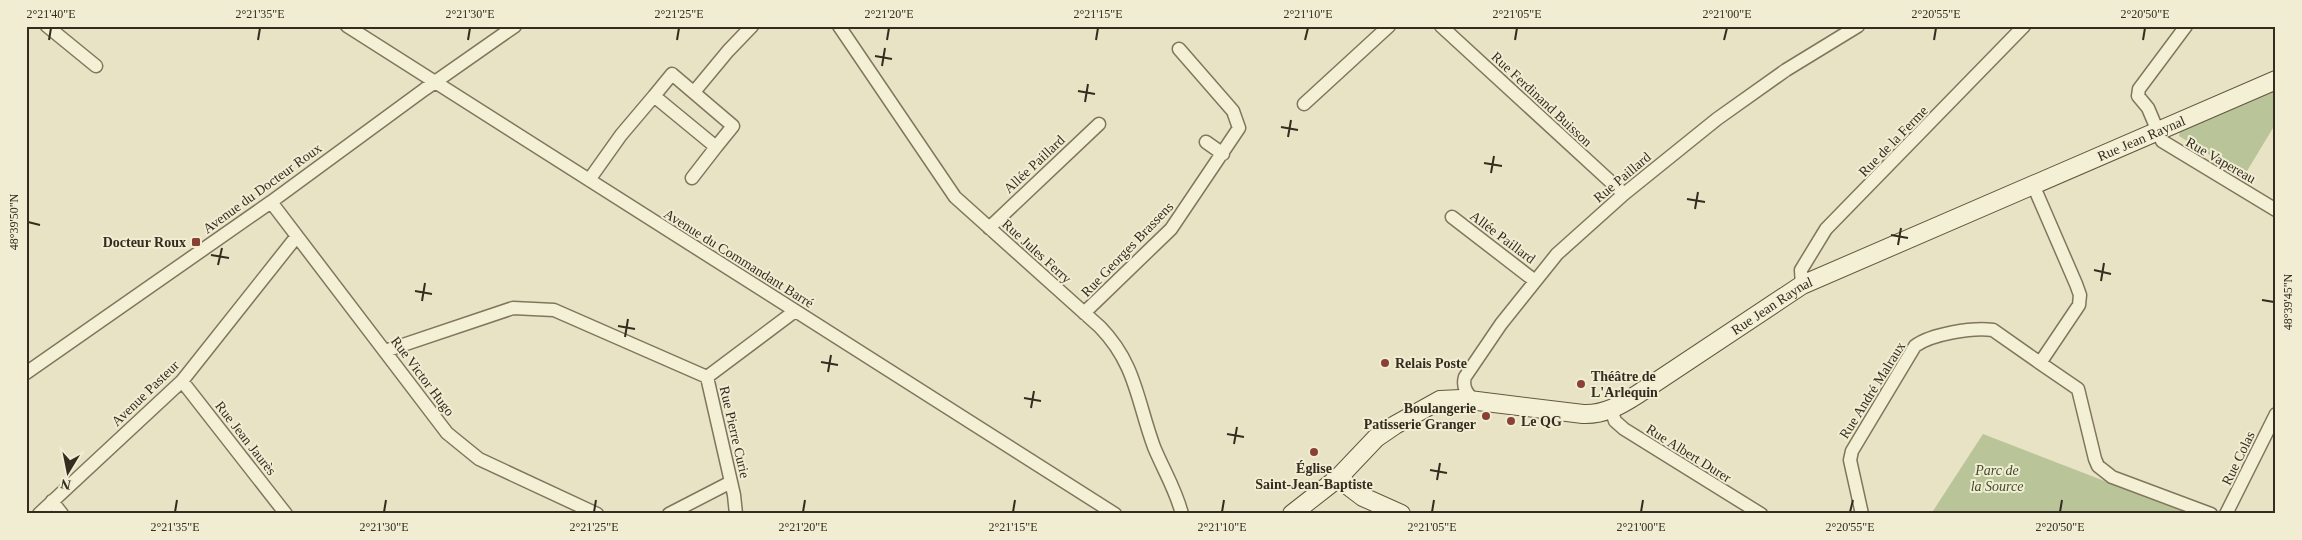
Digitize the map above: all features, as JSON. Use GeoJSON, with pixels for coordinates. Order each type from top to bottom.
{"type":"FeatureCollection","features":[{"type":"Feature","properties":{"kind":"street"},"geometry":{"type":"LineString","coordinates":[[47,26],[96,66]]}},
{"type":"Feature","properties":{"kind":"street","name":"Avenue du Commandant Barré"},"geometry":{"type":"LineString","coordinates":[[347,26],[1115,514]]}},
{"type":"Feature","properties":{"kind":"street","name":"Avenue du Docteur Roux"},"geometry":{"type":"LineString","coordinates":[[26,374],[271,202],[514,26]]}},
{"type":"Feature","properties":{"kind":"street"},"geometry":{"type":"LineString","coordinates":[[694,92],[728,51],[752,26]]}},
{"type":"Feature","properties":{"kind":"street","name":"Rue Jules Ferry"},"geometry":{"type":"LineString","coordinates":[[839,26],[955,196],[1100,327],[1121,351],[1138,393],[1154,445],[1182,514]]}},
{"type":"Feature","properties":{"kind":"street"},"geometry":{"type":"LineString","coordinates":[[1304,104],[1389,26]]}},
{"type":"Feature","properties":{"kind":"street","name":"Rue Ferdinand Buisson"},"geometry":{"type":"LineString","coordinates":[[1441,26],[1624,194]]}},
{"type":"Feature","properties":{"kind":"street","name":"Rue Paillard"},"geometry":{"type":"LineString","coordinates":[[1473,400],[1466,391],[1463,382],[1465,377],[1500,324],[1557,254],[1624,194],[1725,114],[1786,70],[1858,26]]}},
{"type":"Feature","properties":{"kind":"street","name":"Rue de la Ferme"},"geometry":{"type":"LineString","coordinates":[[1802,285],[1801,270],[1826,229],[2024,26]]}},
{"type":"Feature","properties":{"kind":"street"},"geometry":{"type":"LineString","coordinates":[[2156,132],[2148,108],[2138,96],[2139,89],[2186,26]]}},
{"type":"Feature","properties":{"kind":"street","name":"Rue Georges Brassens"},"geometry":{"type":"LineString","coordinates":[[1084,313],[1171,228],[1239,128],[1237,117],[1179,49]]}},
{"type":"Feature","properties":{"kind":"street"},"geometry":{"type":"LineString","coordinates":[[589,180],[621,135],[672,74],[733,126],[692,178]]}},
{"type":"Feature","properties":{"kind":"street","name":"Rue Jean Raynal"},"geometry":{"type":"LineString","coordinates":[[1292,514],[1338,478],[1376,438],[1440,400],[1473,400],[1583,414],[1592,414],[1611,409],[1646,389],[1802,285],[2034,187],[2276,80]]}},
{"type":"Feature","properties":{"kind":"street"},"geometry":{"type":"LineString","coordinates":[[654,96],[716,147]]}},
{"type":"Feature","properties":{"kind":"street","name":"Allée Paillard"},"geometry":{"type":"LineString","coordinates":[[989,228],[1099,124]]}},
{"type":"Feature","properties":{"kind":"street","name":"Rue Vapereau"},"geometry":{"type":"LineString","coordinates":[[2156,132],[2162,141],[2171,148],[2276,210]]}},
{"type":"Feature","properties":{"kind":"street"},"geometry":{"type":"LineString","coordinates":[[1206,142],[1223,154]]}},
{"type":"Feature","properties":{"kind":"street"},"geometry":{"type":"LineString","coordinates":[[2034,187],[2080,295],[2079,305],[2040,363]]}},
{"type":"Feature","properties":{"kind":"street","name":"Rue Victor Hugo"},"geometry":{"type":"LineString","coordinates":[[271,202],[447,433],[479,459],[597,514]]}},
{"type":"Feature","properties":{"kind":"street","name":"Allée Paillard"},"geometry":{"type":"LineString","coordinates":[[1452,217],[1535,280]]}},
{"type":"Feature","properties":{"kind":"street","name":"Avenue Pasteur"},"geometry":{"type":"LineString","coordinates":[[39,514],[182,381],[297,236]]}},
{"type":"Feature","properties":{"kind":"street"},"geometry":{"type":"LineString","coordinates":[[385,351],[513,308],[554,310],[707,377]]}},
{"type":"Feature","properties":{"kind":"street","name":"Rue Pierre Curie"},"geometry":{"type":"LineString","coordinates":[[736,514],[731,482],[707,377],[795,311]]}},
{"type":"Feature","properties":{"kind":"street","name":"Rue André Malraux"},"geometry":{"type":"LineString","coordinates":[[1861,514],[1850,460],[1852,451],[1915,346],[1922,341],[1937,336],[1984,329],[1993,330],[2078,389],[2082,397],[2095,458],[2103,471],[2112,477],[2211,514]]}},
{"type":"Feature","properties":{"kind":"street","name":"Rue Jean Jaurès"},"geometry":{"type":"LineString","coordinates":[[182,381],[286,514]]}},
{"type":"Feature","properties":{"kind":"street","name":"Rue Albert Durer"},"geometry":{"type":"LineString","coordinates":[[1611,409],[1615,420],[1624,430],[1760,514]]}},
{"type":"Feature","properties":{"kind":"street","name":"Rue Colas"},"geometry":{"type":"LineString","coordinates":[[2226,514],[2276,415]]}},
{"type":"Feature","properties":{"kind":"street"},"geometry":{"type":"LineString","coordinates":[[1338,478],[1364,497],[1401,514]]}},
{"type":"Feature","properties":{"kind":"street"},"geometry":{"type":"LineString","coordinates":[[669,514],[731,482]]}},
{"type":"Feature","properties":{"kind":"street"},"geometry":{"type":"LineString","coordinates":[[52,501],[62,514]]}},
{"type":"Feature","properties":{"kind":"green space"},"geometry":{"type":"Polygon","coordinates":[[[2276,88],[2276,123],[2244,176],[2179,136],[2180,130],[2276,88]]]}},
{"type":"Feature","properties":{"kind":"green space","name":"Parc de la Source"},"geometry":{"type":"Polygon","coordinates":[[[1983,434],[2190,514],[1931,514],[1983,434]]]}},
{"type":"Feature","properties":{"kind":"place","name":"Docteur Roux"},"geometry":{"type":"Point","coordinates":[196,242]}},
{"type":"Feature","properties":{"kind":"place","name":"Relais Poste"},"geometry":{"type":"Point","coordinates":[1385,363]}},
{"type":"Feature","properties":{"kind":"place","name":"Théâtre de L'Arlequin"},"geometry":{"type":"Point","coordinates":[1581,384]}},
{"type":"Feature","properties":{"kind":"place","name":"Boulangerie Patisserie Granger"},"geometry":{"type":"Point","coordinates":[1486,416]}},
{"type":"Feature","properties":{"kind":"place","name":"Le QG"},"geometry":{"type":"Point","coordinates":[1511,421]}},
{"type":"Feature","properties":{"kind":"place","name":"Église Saint-Jean-Baptiste"},"geometry":{"type":"Point","coordinates":[1314,452]}}]}
